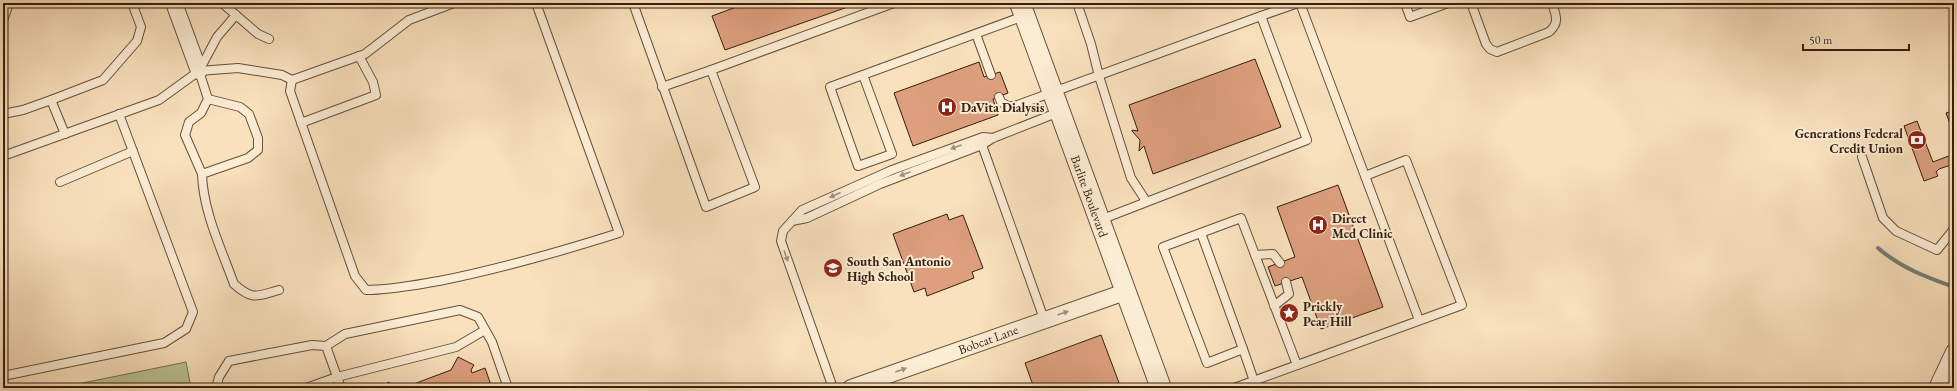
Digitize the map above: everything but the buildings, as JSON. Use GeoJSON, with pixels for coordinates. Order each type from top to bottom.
{"type":"FeatureCollection","features":[{"type":"Feature","properties":{"kind":"street"},"geometry":{"type":"LineString","coordinates":[[174,3],[199,71]]}},
{"type":"Feature","properties":{"kind":"street","name":"Barlite Boulevard"},"geometry":{"type":"LineString","coordinates":[[1022,9],[1161,388]]}},
{"type":"Feature","properties":{"kind":"street","name":"Bobcat Lane"},"geometry":{"type":"LineString","coordinates":[[851,388],[1044,319],[1125,292]]}},
{"type":"Feature","properties":{"kind":"street"},"geometry":{"type":"LineString","coordinates":[[1937,388],[1954,352]]}},
{"type":"Feature","properties":{"kind":"lane"},"geometry":{"type":"LineString","coordinates":[[3,21],[9,3]]}},
{"type":"Feature","properties":{"kind":"lane"},"geometry":{"type":"LineString","coordinates":[[3,114],[24,110],[103,80],[137,41],[140,27],[132,3]]}},
{"type":"Feature","properties":{"kind":"lane"},"geometry":{"type":"LineString","coordinates":[[222,3],[258,34],[269,39]]}},
{"type":"Feature","properties":{"kind":"lane"},"geometry":{"type":"LineString","coordinates":[[199,71],[238,68],[282,75],[292,80],[366,54],[409,20],[454,3]]}},
{"type":"Feature","properties":{"kind":"lane"},"geometry":{"type":"LineString","coordinates":[[292,80],[290,91],[301,123],[355,276],[366,290],[390,290],[467,276],[554,253],[619,233],[536,3]]}},
{"type":"Feature","properties":{"kind":"lane"},"geometry":{"type":"LineString","coordinates":[[633,3],[706,207],[755,187],[711,70]]}},
{"type":"Feature","properties":{"kind":"lane"},"geometry":{"type":"LineString","coordinates":[[662,87],[894,3]]}},
{"type":"Feature","properties":{"kind":"lane"},"geometry":{"type":"LineString","coordinates":[[1077,3],[1091,44],[1099,76],[1131,178],[1146,201]]}},
{"type":"Feature","properties":{"kind":"lane"},"geometry":{"type":"LineString","coordinates":[[792,221],[807,218],[880,184],[982,145],[993,138],[1034,120],[1057,102],[1099,76],[1299,3],[1419,320]]}},
{"type":"Feature","properties":{"kind":"lane"},"geometry":{"type":"LineString","coordinates":[[1405,3],[1410,17],[1448,3]]}},
{"type":"Feature","properties":{"kind":"lane"},"geometry":{"type":"LineString","coordinates":[[1471,3],[1486,44],[1490,49],[1497,52],[1549,32],[1555,26],[1557,19],[1552,3]]}},
{"type":"Feature","properties":{"kind":"lane"},"geometry":{"type":"LineString","coordinates":[[863,75],[892,154],[858,166],[830,87],[863,75],[976,34],[1022,9]]}},
{"type":"Feature","properties":{"kind":"lane"},"geometry":{"type":"LineString","coordinates":[[3,156],[159,100],[199,71],[217,37],[236,15]]}},
{"type":"Feature","properties":{"kind":"lane"},"geometry":{"type":"LineString","coordinates":[[1099,220],[1307,140],[1261,16]]}},
{"type":"Feature","properties":{"kind":"lane"},"geometry":{"type":"LineString","coordinates":[[976,34],[991,75]]}},
{"type":"Feature","properties":{"kind":"lane"},"geometry":{"type":"LineString","coordinates":[[301,123],[376,95],[373,82],[359,56]]}},
{"type":"Feature","properties":{"kind":"lane"},"geometry":{"type":"LineString","coordinates":[[199,71],[208,99],[201,113],[188,122],[185,135],[202,174],[202,189],[207,208],[234,284],[243,292],[254,296],[279,290]]}},
{"type":"Feature","properties":{"kind":"lane"},"geometry":{"type":"LineString","coordinates":[[999,97],[1001,102],[1008,106],[1057,102]]}},
{"type":"Feature","properties":{"kind":"lane"},"geometry":{"type":"LineString","coordinates":[[202,174],[248,158],[258,150],[258,138],[249,114],[240,107],[208,99]]}},
{"type":"Feature","properties":{"kind":"lane"},"geometry":{"type":"LineString","coordinates":[[51,100],[64,134]]}},
{"type":"Feature","properties":{"kind":"lane"},"geometry":{"type":"LineString","coordinates":[[3,376],[164,343],[186,329],[193,312],[119,114]]}},
{"type":"Feature","properties":{"kind":"lane"},"geometry":{"type":"LineString","coordinates":[[833,388],[781,241],[783,231],[802,210],[892,170],[983,137],[993,138]]}},
{"type":"Feature","properties":{"kind":"lane"},"geometry":{"type":"LineString","coordinates":[[982,145],[1044,319]]}},
{"type":"Feature","properties":{"kind":"lane"},"geometry":{"type":"LineString","coordinates":[[60,182],[133,151]]}},
{"type":"Feature","properties":{"kind":"lane"},"geometry":{"type":"LineString","coordinates":[[1862,157],[1883,218],[1896,232],[1937,250],[1954,229]]}},
{"type":"Feature","properties":{"kind":"lane"},"geometry":{"type":"LineString","coordinates":[[1234,388],[1462,305],[1406,160],[1365,176]]}},
{"type":"Feature","properties":{"kind":"lane"},"geometry":{"type":"LineString","coordinates":[[1243,349],[1207,362],[1164,247],[1241,218],[1297,365]]}},
{"type":"Feature","properties":{"kind":"lane"},"geometry":{"type":"LineString","coordinates":[[1201,233],[1254,381]]}},
{"type":"Feature","properties":{"kind":"lane"},"geometry":{"type":"LineString","coordinates":[[1255,254],[1273,254],[1280,263]]}},
{"type":"Feature","properties":{"kind":"lane"},"geometry":{"type":"LineString","coordinates":[[1274,306],[1288,294],[1286,282]]}},
{"type":"Feature","properties":{"kind":"lane"},"geometry":{"type":"LineString","coordinates":[[216,388],[219,377],[229,361],[312,345],[326,346],[344,334],[460,310],[478,317],[492,342],[508,388]]}},
{"type":"Feature","properties":{"kind":"lane"},"geometry":{"type":"LineString","coordinates":[[306,388],[337,377],[456,346],[485,330]]}},
{"type":"Feature","properties":{"kind":"lane"},"geometry":{"type":"LineString","coordinates":[[326,346],[341,388]]}},
{"type":"Feature","properties":{"kind":"green space"},"geometry":{"type":"Polygon","coordinates":[[[186,362],[191,388],[58,388],[186,362]]]}},
{"type":"Feature","properties":{"kind":"waterway"},"geometry":{"type":"LineString","coordinates":[[1878,248],[1896,261],[1924,276],[1954,287]]}},
{"type":"Feature","properties":{"kind":"place","name":"DaVita Dialysis"},"geometry":{"type":"Point","coordinates":[947,107]}},
{"type":"Feature","properties":{"kind":"place","name":"Generations Federal Credit Union"},"geometry":{"type":"Point","coordinates":[1917,140]}},
{"type":"Feature","properties":{"kind":"place","name":"Direct Med Clinic"},"geometry":{"type":"Point","coordinates":[1318,225]}},
{"type":"Feature","properties":{"kind":"place","name":"South San Antonio High School"},"geometry":{"type":"Point","coordinates":[833,268]}},
{"type":"Feature","properties":{"kind":"place","name":"Prickly Pear Hill"},"geometry":{"type":"Point","coordinates":[1289,313]}}]}
